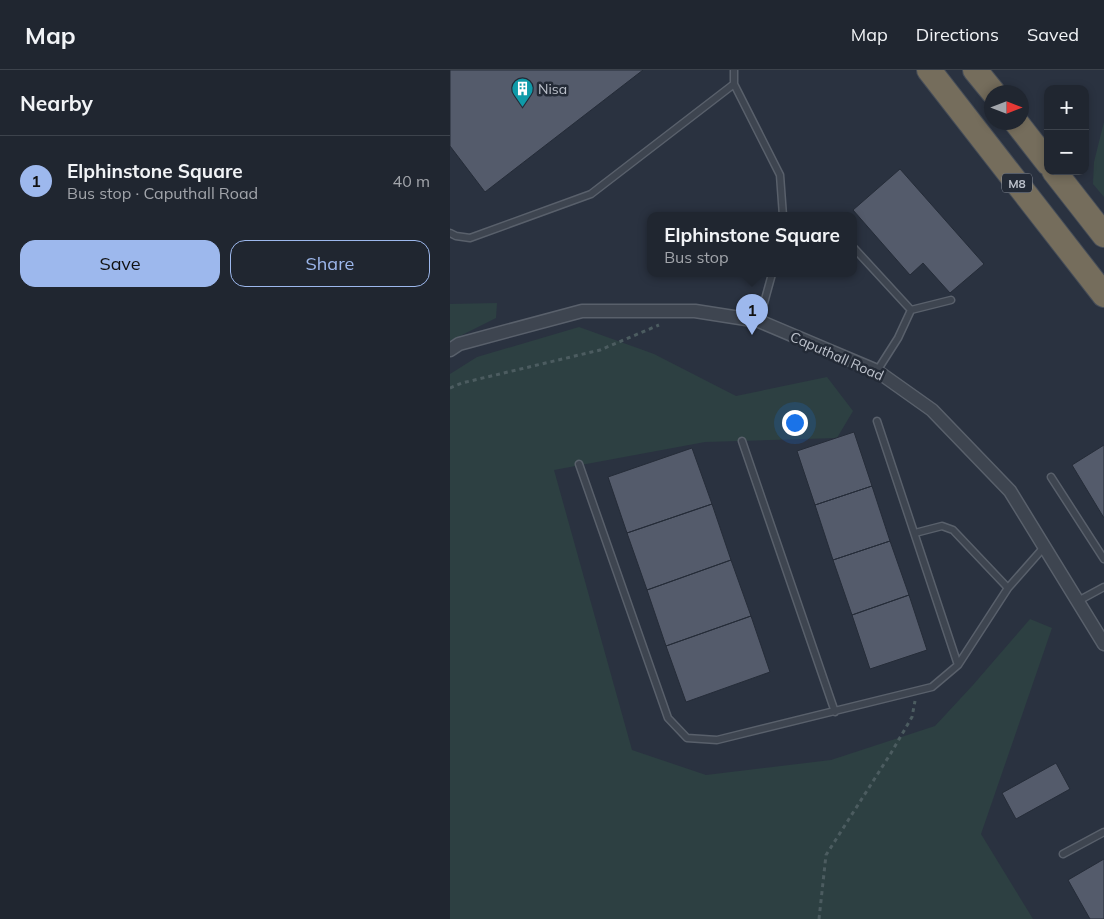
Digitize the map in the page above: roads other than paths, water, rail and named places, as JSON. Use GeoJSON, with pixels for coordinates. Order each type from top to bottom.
{"type":"FeatureCollection","features":[{"type":"Feature","properties":{"kind":"highway","name":"M8"},"geometry":{"type":"LineString","coordinates":[[929,70],[1104,295]]}},
{"type":"Feature","properties":{"kind":"highway"},"geometry":{"type":"LineString","coordinates":[[975,70],[987,85]]}},
{"type":"Feature","properties":{"kind":"highway","name":"M8"},"geometry":{"type":"LineString","coordinates":[[1022,130],[1044,158]]}},
{"type":"Feature","properties":{"kind":"highway"},"geometry":{"type":"LineString","coordinates":[[1057,175],[1104,235]]}},
{"type":"Feature","properties":{"kind":"street","name":"Caputhall Road"},"geometry":{"type":"LineString","coordinates":[[450,350],[459,344],[582,311],[695,311],[760,321],[877,371],[932,410],[1010,492],[1104,644]]}},
{"type":"Feature","properties":{"kind":"lane"},"geometry":{"type":"LineString","coordinates":[[734,70],[734,84],[780,175],[783,212]]}},
{"type":"Feature","properties":{"kind":"lane"},"geometry":{"type":"LineString","coordinates":[[450,233],[470,238],[591,194],[734,84]]}},
{"type":"Feature","properties":{"kind":"lane"},"geometry":{"type":"LineString","coordinates":[[857,251],[911,310]]}},
{"type":"Feature","properties":{"kind":"lane"},"geometry":{"type":"LineString","coordinates":[[760,321],[771,277]]}},
{"type":"Feature","properties":{"kind":"lane"},"geometry":{"type":"LineString","coordinates":[[911,310],[951,300]]}},
{"type":"Feature","properties":{"kind":"lane"},"geometry":{"type":"LineString","coordinates":[[877,371],[898,338],[911,310]]}},
{"type":"Feature","properties":{"kind":"lane"},"geometry":{"type":"LineString","coordinates":[[877,421],[958,665]]}},
{"type":"Feature","properties":{"kind":"lane"},"geometry":{"type":"LineString","coordinates":[[742,441],[835,712]]}},
{"type":"Feature","properties":{"kind":"lane"},"geometry":{"type":"LineString","coordinates":[[579,464],[668,718],[687,738],[717,740],[932,687],[958,665],[1008,588],[1045,546]]}},
{"type":"Feature","properties":{"kind":"lane"},"geometry":{"type":"LineString","coordinates":[[1051,477],[1104,559]]}},
{"type":"Feature","properties":{"kind":"lane"},"geometry":{"type":"LineString","coordinates":[[915,533],[942,526],[953,530],[1008,588]]}},
{"type":"Feature","properties":{"kind":"lane"},"geometry":{"type":"LineString","coordinates":[[1078,601],[1104,587]]}},
{"type":"Feature","properties":{"kind":"lane"},"geometry":{"type":"LineString","coordinates":[[1063,854],[1104,832]]}},
{"type":"Feature","properties":{"kind":"place","name":"Nisa"},"geometry":{"type":"Point","coordinates":[522,108]}},
{"type":"Feature","properties":{"kind":"place","name":"Elphinstone Square"},"geometry":{"type":"Point","coordinates":[752,335]}}]}
